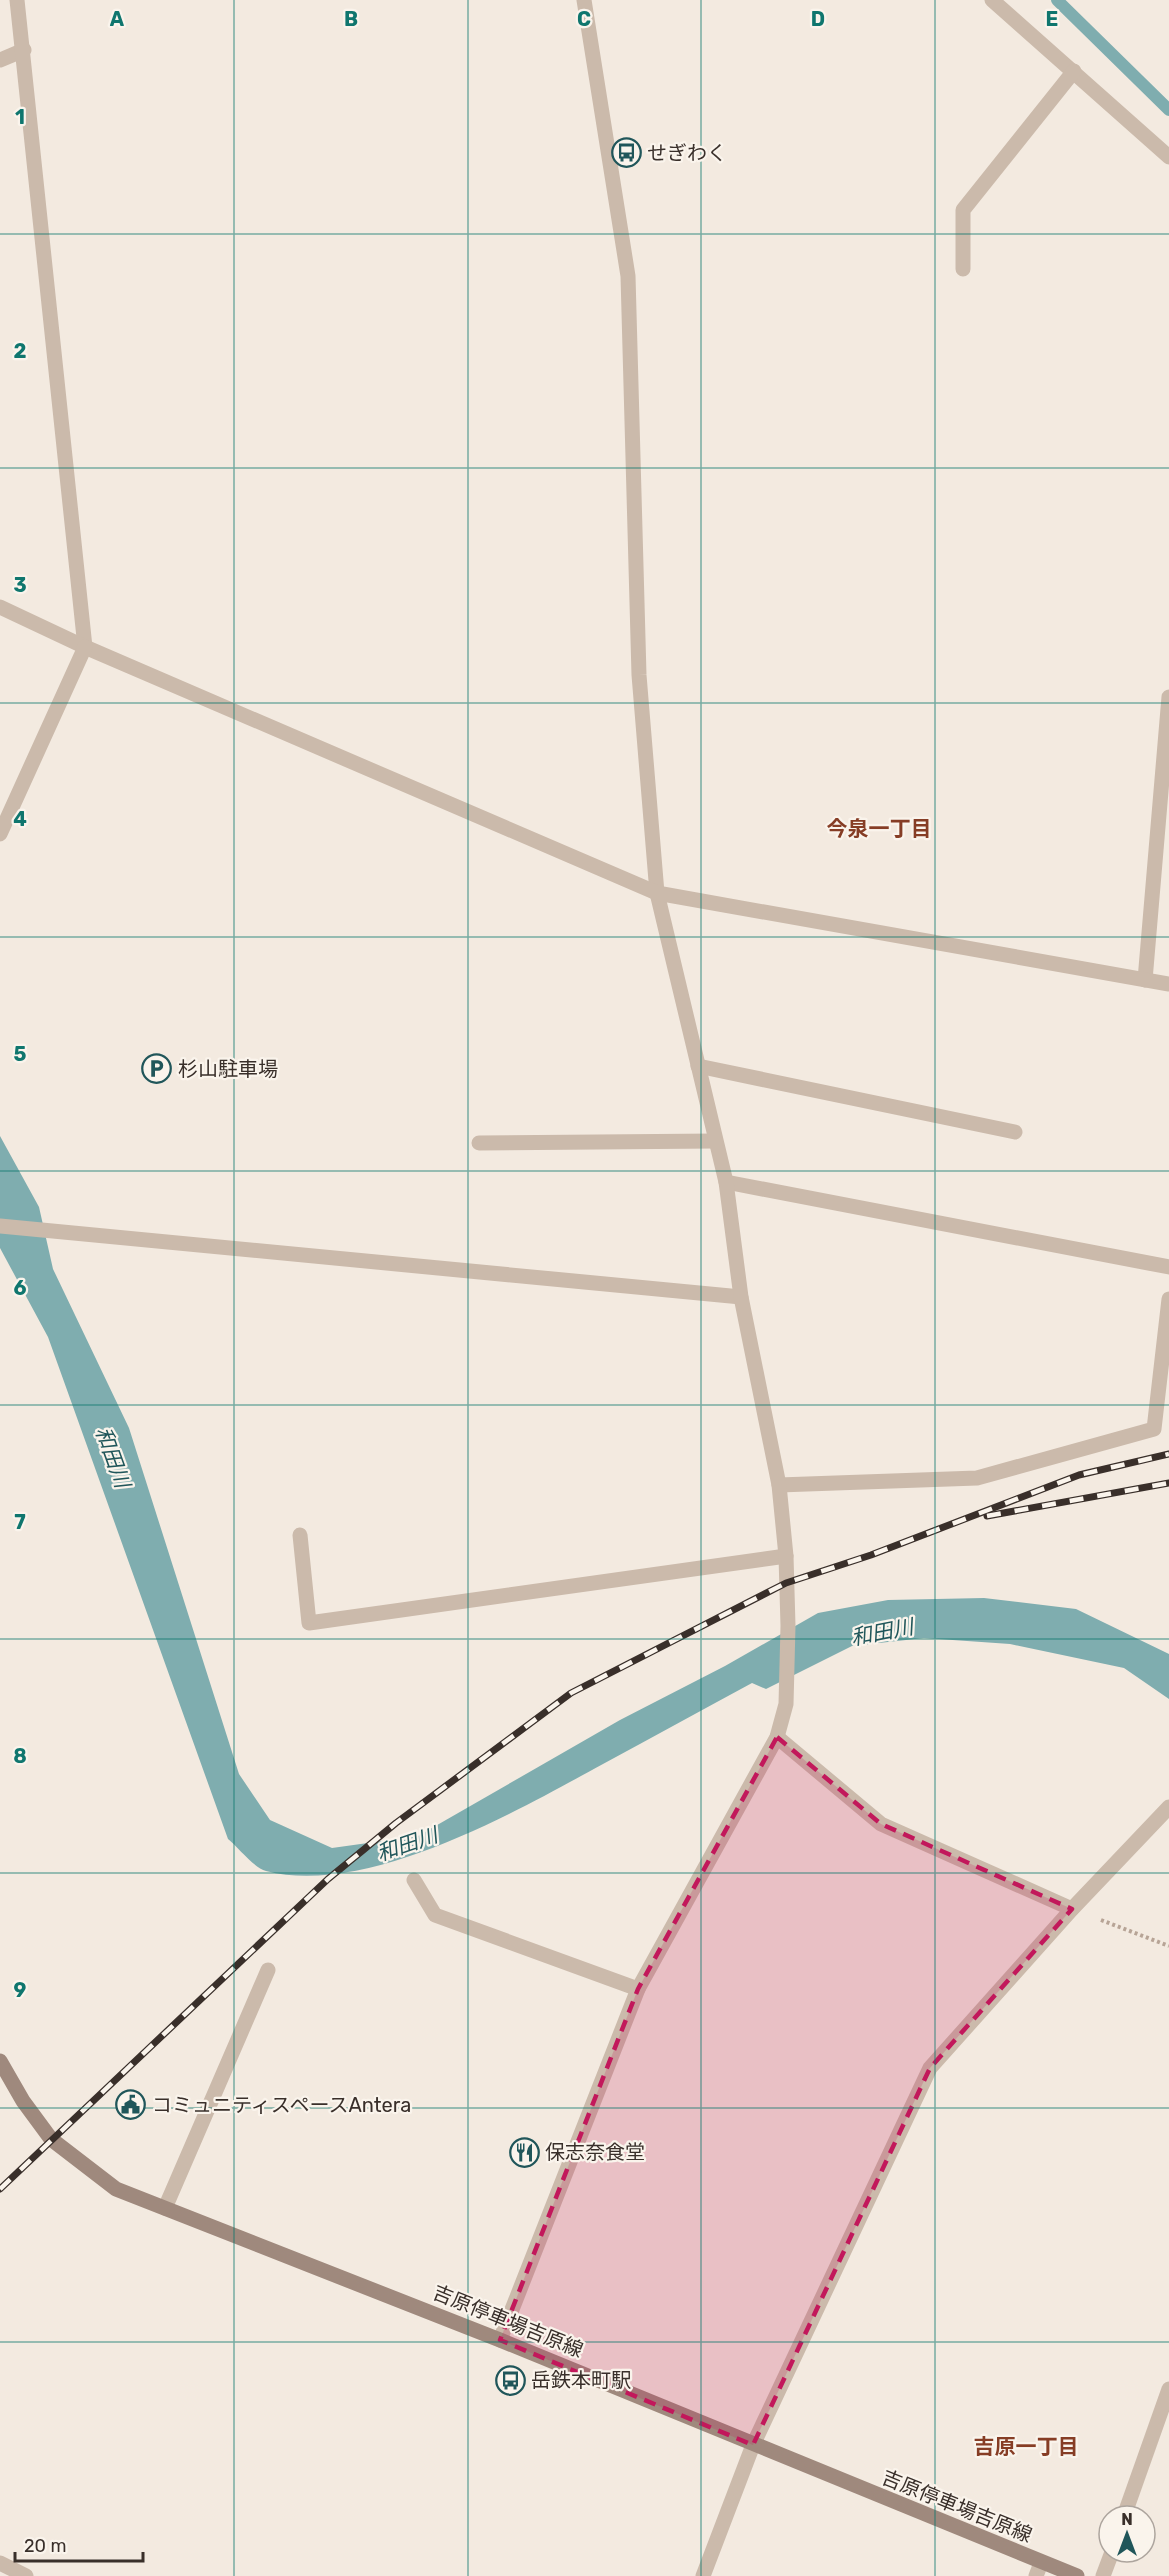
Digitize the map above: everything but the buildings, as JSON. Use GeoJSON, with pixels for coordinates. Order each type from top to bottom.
{"type":"FeatureCollection","features":[{"type":"Feature","properties":{"kind":"main road","name":"吉原停車場吉原線"},"geometry":{"type":"LineString","coordinates":[[0,2061],[23,2101],[51,2139],[116,2189],[501,2340],[753,2445],[1038,2569],[1077,2576]]}},
{"type":"Feature","properties":{"kind":"street"},"geometry":{"type":"LineString","coordinates":[[0,834],[85,647],[17,0]]}},
{"type":"Feature","properties":{"kind":"street"},"geometry":{"type":"LineString","coordinates":[[501,2340],[638,1989],[777,1737],[786,1704],[788,1626],[786,1556],[779,1485],[741,1297],[726,1182],[657,893],[639,675],[628,276],[584,0]]}},
{"type":"Feature","properties":{"kind":"street"},"geometry":{"type":"LineString","coordinates":[[992,0],[1169,157]]}},
{"type":"Feature","properties":{"kind":"street"},"geometry":{"type":"LineString","coordinates":[[0,60],[24,50]]}},
{"type":"Feature","properties":{"kind":"street"},"geometry":{"type":"LineString","coordinates":[[963,269],[963,210],[1074,71]]}},
{"type":"Feature","properties":{"kind":"street"},"geometry":{"type":"LineString","coordinates":[[0,607],[85,647],[657,893],[1169,984]]}},
{"type":"Feature","properties":{"kind":"street"},"geometry":{"type":"LineString","coordinates":[[1145,980],[1169,697]]}},
{"type":"Feature","properties":{"kind":"street"},"geometry":{"type":"LineString","coordinates":[[698,1066],[1015,1132]]}},
{"type":"Feature","properties":{"kind":"street"},"geometry":{"type":"LineString","coordinates":[[479,1143],[715,1141]]}},
{"type":"Feature","properties":{"kind":"street"},"geometry":{"type":"LineString","coordinates":[[726,1182],[1169,1267]]}},
{"type":"Feature","properties":{"kind":"street"},"geometry":{"type":"LineString","coordinates":[[0,1226],[741,1297]]}},
{"type":"Feature","properties":{"kind":"street"},"geometry":{"type":"LineString","coordinates":[[779,1485],[977,1478],[1154,1429],[1169,1299]]}},
{"type":"Feature","properties":{"kind":"street"},"geometry":{"type":"LineString","coordinates":[[300,1535],[309,1623],[786,1556]]}},
{"type":"Feature","properties":{"kind":"street"},"geometry":{"type":"LineString","coordinates":[[777,1737],[881,1824],[1072,1909]]}},
{"type":"Feature","properties":{"kind":"street"},"geometry":{"type":"LineString","coordinates":[[703,2576],[753,2445],[930,2068],[1072,1909],[1169,1807]]}},
{"type":"Feature","properties":{"kind":"street"},"geometry":{"type":"LineString","coordinates":[[414,1880],[435,1915],[638,1989]]}},
{"type":"Feature","properties":{"kind":"street"},"geometry":{"type":"LineString","coordinates":[[165,2208],[268,1970]]}},
{"type":"Feature","properties":{"kind":"street"},"geometry":{"type":"LineString","coordinates":[[1128,2504],[1169,2389]]}},
{"type":"Feature","properties":{"kind":"street"},"geometry":{"type":"LineString","coordinates":[[0,2563],[26,2576]]}},
{"type":"Feature","properties":{"kind":"path"},"geometry":{"type":"LineString","coordinates":[[1072,1909],[1169,1946]]}},
{"type":"Feature","properties":{"kind":"highlighted area"},"geometry":{"type":"Polygon","coordinates":[[[777,1737],[881,1824],[1072,1909],[930,2068],[753,2445],[500,2340],[638,1989],[777,1737]]]}},
{"type":"Feature","properties":{"kind":"water","name":"和田川"},"geometry":{"type":"Polygon","coordinates":[[[0,1136],[39,1207],[53,1269],[129,1428],[239,1774],[270,1820],[332,1848],[418,1836],[620,1720],[725,1666],[818,1613],[888,1600],[984,1598],[1076,1609],[1169,1654],[1169,1699],[1124,1668],[1010,1644],[924,1638],[852,1646],[766,1689],[752,1683],[528,1804],[440,1845],[394,1861],[349,1872],[306,1876],[261,1869],[228,1839],[48,1337],[0,1248],[0,1136]]]}},
{"type":"Feature","properties":{"kind":"waterway"},"geometry":{"type":"LineString","coordinates":[[1057,0],[1169,110]]}},
{"type":"Feature","properties":{"kind":"railway"},"geometry":{"type":"LineString","coordinates":[[0,2189],[328,1879],[396,1823],[571,1693],[786,1583],[871,1555],[1079,1475],[1169,1454]]}},
{"type":"Feature","properties":{"kind":"railway"},"geometry":{"type":"LineString","coordinates":[[987,1516],[1169,1483]]}},
{"type":"Feature","properties":{"kind":"place","name":"せぎわく"},"geometry":{"type":"Point","coordinates":[626,153]}},
{"type":"Feature","properties":{"kind":"place","name":"杉山駐車場"},"geometry":{"type":"Point","coordinates":[157,1069]}},
{"type":"Feature","properties":{"kind":"place","name":"コミュニティスペースAntera"},"geometry":{"type":"Point","coordinates":[131,2105]}},
{"type":"Feature","properties":{"kind":"place","name":"保志奈食堂"},"geometry":{"type":"Point","coordinates":[524,2152]}},
{"type":"Feature","properties":{"kind":"place","name":"岳鉄本町駅"},"geometry":{"type":"Point","coordinates":[510,2380]}},
{"type":"Feature","properties":{"kind":"district","name":"今泉一丁目"},"geometry":{"type":"Point","coordinates":[879,828]}},
{"type":"Feature","properties":{"kind":"district","name":"吉原一丁目"},"geometry":{"type":"Point","coordinates":[1026,2446]}}]}
